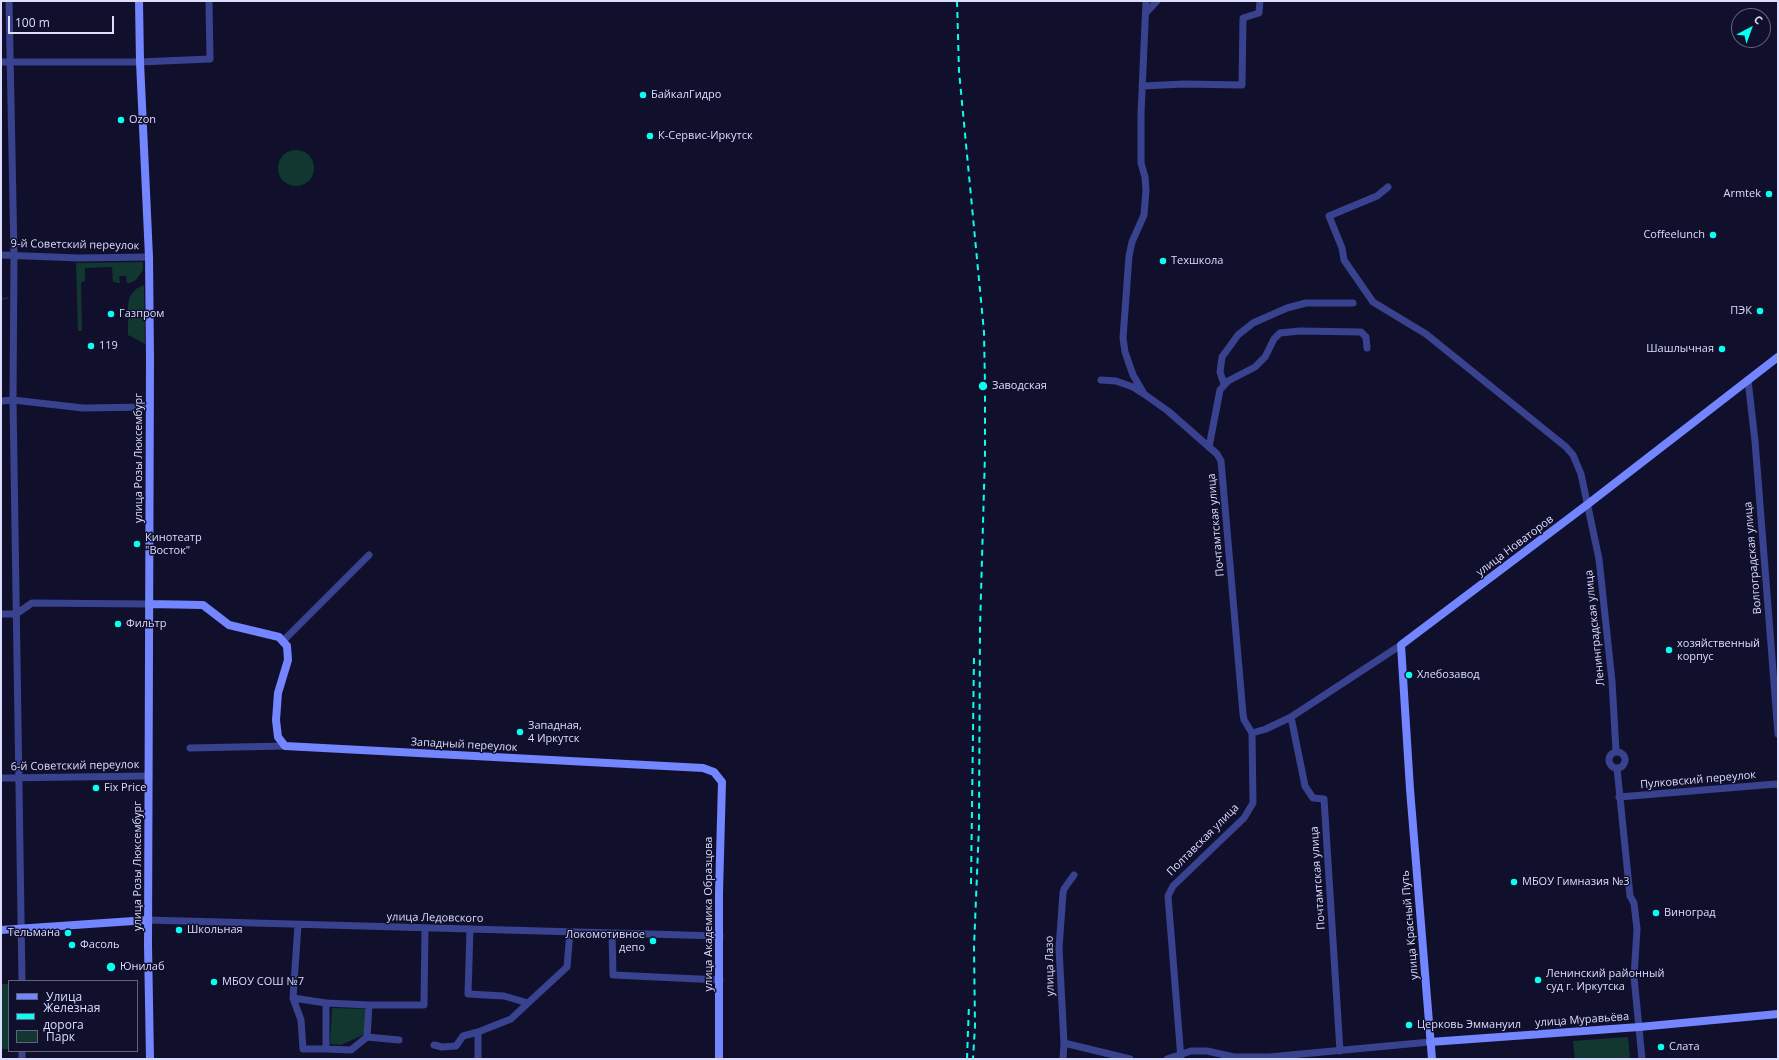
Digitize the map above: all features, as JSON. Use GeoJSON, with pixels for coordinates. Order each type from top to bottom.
{"type":"FeatureCollection","features":[{"type":"Feature","properties":{"kind":"street"},"geometry":{"type":"LineString","coordinates":[[9,1],[14,255],[13,400],[22,980]]}},
{"type":"Feature","properties":{"kind":"street","name":"улица Розы Люксембург"},"geometry":{"type":"LineString","coordinates":[[139,1],[140,62],[149,257],[150,604],[148,920],[150,1059]]}},
{"type":"Feature","properties":{"kind":"street"},"geometry":{"type":"LineString","coordinates":[[1,62],[140,62],[210,59],[209,1]]}},
{"type":"Feature","properties":{"kind":"street"},"geometry":{"type":"LineString","coordinates":[[1144,394],[1132,375],[1125,352],[1123,338],[1129,256],[1132,242],[1144,215],[1146,190],[1145,177],[1141,163],[1142,86],[1146,1]]}},
{"type":"Feature","properties":{"kind":"street"},"geometry":{"type":"LineString","coordinates":[[1146,13],[1157,1]]}},
{"type":"Feature","properties":{"kind":"street"},"geometry":{"type":"LineString","coordinates":[[1142,86],[1184,84],[1242,85],[1243,18],[1259,13],[1260,1]]}},
{"type":"Feature","properties":{"kind":"street","name":"Ленинградская улица"},"geometry":{"type":"LineString","coordinates":[[1388,187],[1377,196],[1328,216],[1342,248],[1344,260],[1373,302],[1426,334],[1566,447],[1572,455],[1581,474],[1600,559],[1612,680],[1616,751]]}},
{"type":"Feature","properties":{"kind":"street","name":"9-й Советский переулок"},"geometry":{"type":"LineString","coordinates":[[1,255],[79,258],[149,257]]}},
{"type":"Feature","properties":{"kind":"street"},"geometry":{"type":"LineString","coordinates":[[1224,384],[1220,372],[1222,358],[1238,335],[1253,324],[1287,308],[1306,303],[1353,303]]}},
{"type":"Feature","properties":{"kind":"street"},"geometry":{"type":"LineString","coordinates":[[1209,447],[1220,390],[1224,384],[1255,367],[1265,357],[1274,339],[1285,332],[1362,332],[1366,337],[1367,348]]}},
{"type":"Feature","properties":{"kind":"street","name":"улица Новаторов"},"geometry":{"type":"LineString","coordinates":[[1252,732],[1266,730],[1291,717],[1401,645],[1588,504],[1778,357]]}},
{"type":"Feature","properties":{"kind":"street","name":"Почтамтская улица"},"geometry":{"type":"LineString","coordinates":[[1101,380],[1116,381],[1133,387],[1168,410],[1217,454],[1221,461],[1243,714],[1244,720],[1252,732]]}},
{"type":"Feature","properties":{"kind":"street","name":"Волгоградская улица"},"geometry":{"type":"LineString","coordinates":[[1748,380],[1755,441],[1778,734]]}},
{"type":"Feature","properties":{"kind":"street"},"geometry":{"type":"LineString","coordinates":[[1,401],[13,400],[83,408],[150,407]]}},
{"type":"Feature","properties":{"kind":"street"},"geometry":{"type":"LineString","coordinates":[[283,642],[369,555]]}},
{"type":"Feature","properties":{"kind":"street"},"geometry":{"type":"LineString","coordinates":[[1,614],[16,614],[32,603],[203,605],[229,624],[265,632],[279,637],[287,646],[288,660],[278,693],[276,720],[278,737],[285,746]]}},
{"type":"Feature","properties":{"kind":"street","name":"улица Красный Путь"},"geometry":{"type":"LineString","coordinates":[[1401,645],[1410,789],[1432,1059]]}},
{"type":"Feature","properties":{"kind":"street","name":"Почтамтская улица"},"geometry":{"type":"LineString","coordinates":[[1291,717],[1305,786],[1314,798],[1324,799],[1340,1052]]}},
{"type":"Feature","properties":{"kind":"street","name":"Полтавская улица"},"geometry":{"type":"LineString","coordinates":[[1181,1056],[1168,896],[1173,886],[1244,818],[1253,803],[1252,732]]}},
{"type":"Feature","properties":{"kind":"street"},"geometry":{"type":"LineString","coordinates":[[190,748],[285,746]]}},
{"type":"Feature","properties":{"kind":"street","name":"Западный переулок"},"geometry":{"type":"LineString","coordinates":[[285,746],[703,768],[714,772]]}},
{"type":"Feature","properties":{"kind":"street","name":"Ленинградская улица"},"geometry":{"type":"LineString","coordinates":[[1616,751],[1622,753],[1625,759],[1623,765],[1617,768],[1612,766],[1608,761],[1611,753],[1616,751]]}},
{"type":"Feature","properties":{"kind":"street","name":"Ленинградская улица"},"geometry":{"type":"LineString","coordinates":[[1617,768],[1630,896],[1634,903],[1637,928],[1634,977],[1642,1059]]}},
{"type":"Feature","properties":{"kind":"street","name":"улица Академика Образцова"},"geometry":{"type":"LineString","coordinates":[[714,772],[722,782],[719,893],[719,1059]]}},
{"type":"Feature","properties":{"kind":"street","name":"6-й Советский переулок"},"geometry":{"type":"LineString","coordinates":[[1,778],[149,776]]}},
{"type":"Feature","properties":{"kind":"street","name":"Пулковский переулок"},"geometry":{"type":"LineString","coordinates":[[1620,797],[1778,785]]}},
{"type":"Feature","properties":{"kind":"street","name":"улица Лазо"},"geometry":{"type":"LineString","coordinates":[[1063,1059],[1064,1043],[1059,948],[1063,893],[1064,889],[1074,875]]}},
{"type":"Feature","properties":{"kind":"street"},"geometry":{"type":"LineString","coordinates":[[1,930],[148,920]]}},
{"type":"Feature","properties":{"kind":"street","name":"улица Ледовского"},"geometry":{"type":"LineString","coordinates":[[148,920],[720,936]]}},
{"type":"Feature","properties":{"kind":"street"},"geometry":{"type":"LineString","coordinates":[[298,925],[293,998],[300,1020],[303,1049],[351,1050],[367,1037],[399,1040]]}},
{"type":"Feature","properties":{"kind":"street"},"geometry":{"type":"LineString","coordinates":[[293,998],[326,1003],[424,1006],[425,928]]}},
{"type":"Feature","properties":{"kind":"street"},"geometry":{"type":"LineString","coordinates":[[470,930],[468,994],[504,996],[528,1003]]}},
{"type":"Feature","properties":{"kind":"street"},"geometry":{"type":"LineString","coordinates":[[434,1045],[442,1047],[456,1046],[462,1036],[478,1032],[512,1019],[567,967],[570,932]]}},
{"type":"Feature","properties":{"kind":"street"},"geometry":{"type":"LineString","coordinates":[[612,933],[613,975],[720,980]]}},
{"type":"Feature","properties":{"kind":"street"},"geometry":{"type":"LineString","coordinates":[[326,1003],[326,1049]]}},
{"type":"Feature","properties":{"kind":"street"},"geometry":{"type":"LineString","coordinates":[[367,1037],[369,1005]]}},
{"type":"Feature","properties":{"kind":"street","name":"улица Муравьёва"},"geometry":{"type":"LineString","coordinates":[[1167,1059],[1181,1056],[1188,1051],[1199,1051],[1234,1058],[1269,1058],[1430,1042],[1639,1027],[1778,1014]]}},
{"type":"Feature","properties":{"kind":"street"},"geometry":{"type":"LineString","coordinates":[[478,1032],[478,1059]]}},
{"type":"Feature","properties":{"kind":"street"},"geometry":{"type":"LineString","coordinates":[[1064,1043],[1130,1059]]}},
{"type":"Feature","properties":{"kind":"green space"},"geometry":{"type":"Polygon","coordinates":[[[300,150],[309,155],[313,161],[313,175],[309,181],[300,186],[292,186],[283,181],[279,175],[278,164],[283,155],[289,151],[300,150]]]}},
{"type":"Feature","properties":{"kind":"green space"},"geometry":{"type":"Polygon","coordinates":[[[143,262],[143,270],[136,280],[130,283],[127,283],[126,276],[119,276],[120,283],[113,282],[112,267],[85,268],[85,281],[81,282],[82,331],[78,331],[76,263],[143,262]]]}},
{"type":"Feature","properties":{"kind":"green space"},"geometry":{"type":"Polygon","coordinates":[[[144,285],[145,344],[128,335],[128,304],[130,296],[136,289],[144,285]]]}},
{"type":"Feature","properties":{"kind":"green space"},"geometry":{"type":"Polygon","coordinates":[[[1,984],[8,984],[8,1049],[1,1049],[1,984]]]}},
{"type":"Feature","properties":{"kind":"green space"},"geometry":{"type":"Polygon","coordinates":[[[332,1008],[365,1009],[365,1034],[341,1045],[330,1044],[332,1008]]]}},
{"type":"Feature","properties":{"kind":"green space"},"geometry":{"type":"Polygon","coordinates":[[[1628,1037],[1630,1059],[1575,1059],[1573,1041],[1628,1037]]]}},
{"type":"Feature","properties":{"kind":"waterway"},"geometry":{"type":"LineString","coordinates":[[1,299],[8,298]]}},
{"type":"Feature","properties":{"kind":"railway"},"geometry":{"type":"LineString","coordinates":[[957,1],[959,71],[984,332],[985,386],[985,454],[980,628],[979,826],[974,947],[975,1026],[973,1059]]}},
{"type":"Feature","properties":{"kind":"railway"},"geometry":{"type":"LineString","coordinates":[[971,884],[974,656]]}},
{"type":"Feature","properties":{"kind":"railway"},"geometry":{"type":"LineString","coordinates":[[967,1059],[969,1004]]}},
{"type":"Feature","properties":{"kind":"place","name":"БайкалГидро"},"geometry":{"type":"Point","coordinates":[643,95]}},
{"type":"Feature","properties":{"kind":"place","name":"Ozon"},"geometry":{"type":"Point","coordinates":[121,120]}},
{"type":"Feature","properties":{"kind":"place","name":"К-Сервис-Иркутск"},"geometry":{"type":"Point","coordinates":[650,136]}},
{"type":"Feature","properties":{"kind":"place","name":"Armtek"},"geometry":{"type":"Point","coordinates":[1769,194]}},
{"type":"Feature","properties":{"kind":"place","name":"Coffeelunch"},"geometry":{"type":"Point","coordinates":[1713,235]}},
{"type":"Feature","properties":{"kind":"place","name":"Техшкола"},"geometry":{"type":"Point","coordinates":[1163,261]}},
{"type":"Feature","properties":{"kind":"place","name":"ПЭК"},"geometry":{"type":"Point","coordinates":[1760,311]}},
{"type":"Feature","properties":{"kind":"place","name":"Газпром"},"geometry":{"type":"Point","coordinates":[111,314]}},
{"type":"Feature","properties":{"kind":"place","name":"119"},"geometry":{"type":"Point","coordinates":[91,346]}},
{"type":"Feature","properties":{"kind":"place","name":"Шашлычная"},"geometry":{"type":"Point","coordinates":[1722,349]}},
{"type":"Feature","properties":{"kind":"place","name":"Заводская"},"geometry":{"type":"Point","coordinates":[983,386]}},
{"type":"Feature","properties":{"kind":"place","name":"Кинотеатр \"Восток\""},"geometry":{"type":"Point","coordinates":[137,544]}},
{"type":"Feature","properties":{"kind":"place","name":"Фильтр"},"geometry":{"type":"Point","coordinates":[118,624]}},
{"type":"Feature","properties":{"kind":"place","name":"хозяйственный корпус"},"geometry":{"type":"Point","coordinates":[1669,650]}},
{"type":"Feature","properties":{"kind":"place","name":"Хлебозавод"},"geometry":{"type":"Point","coordinates":[1409,675]}},
{"type":"Feature","properties":{"kind":"place","name":"Западная, 4 Иркутск"},"geometry":{"type":"Point","coordinates":[520,732]}},
{"type":"Feature","properties":{"kind":"place","name":"Fix Price"},"geometry":{"type":"Point","coordinates":[96,788]}},
{"type":"Feature","properties":{"kind":"place","name":"МБОУ Гимназия №3"},"geometry":{"type":"Point","coordinates":[1514,882]}},
{"type":"Feature","properties":{"kind":"place","name":"Виноград"},"geometry":{"type":"Point","coordinates":[1656,913]}},
{"type":"Feature","properties":{"kind":"place","name":"Школьная"},"geometry":{"type":"Point","coordinates":[179,930]}},
{"type":"Feature","properties":{"kind":"place","name":"Тельмана"},"geometry":{"type":"Point","coordinates":[68,933]}},
{"type":"Feature","properties":{"kind":"place","name":"Локомотивное депо"},"geometry":{"type":"Point","coordinates":[653,941]}},
{"type":"Feature","properties":{"kind":"place","name":"Фасоль"},"geometry":{"type":"Point","coordinates":[72,945]}},
{"type":"Feature","properties":{"kind":"place","name":"Юнилаб"},"geometry":{"type":"Point","coordinates":[111,967]}},
{"type":"Feature","properties":{"kind":"place","name":"Ленинский районный суд г. Иркутска"},"geometry":{"type":"Point","coordinates":[1538,980]}},
{"type":"Feature","properties":{"kind":"place","name":"МБОУ СОШ №7"},"geometry":{"type":"Point","coordinates":[214,982]}},
{"type":"Feature","properties":{"kind":"place","name":"Церковь Эммануил"},"geometry":{"type":"Point","coordinates":[1409,1025]}},
{"type":"Feature","properties":{"kind":"place","name":"Слата"},"geometry":{"type":"Point","coordinates":[1661,1047]}}]}
